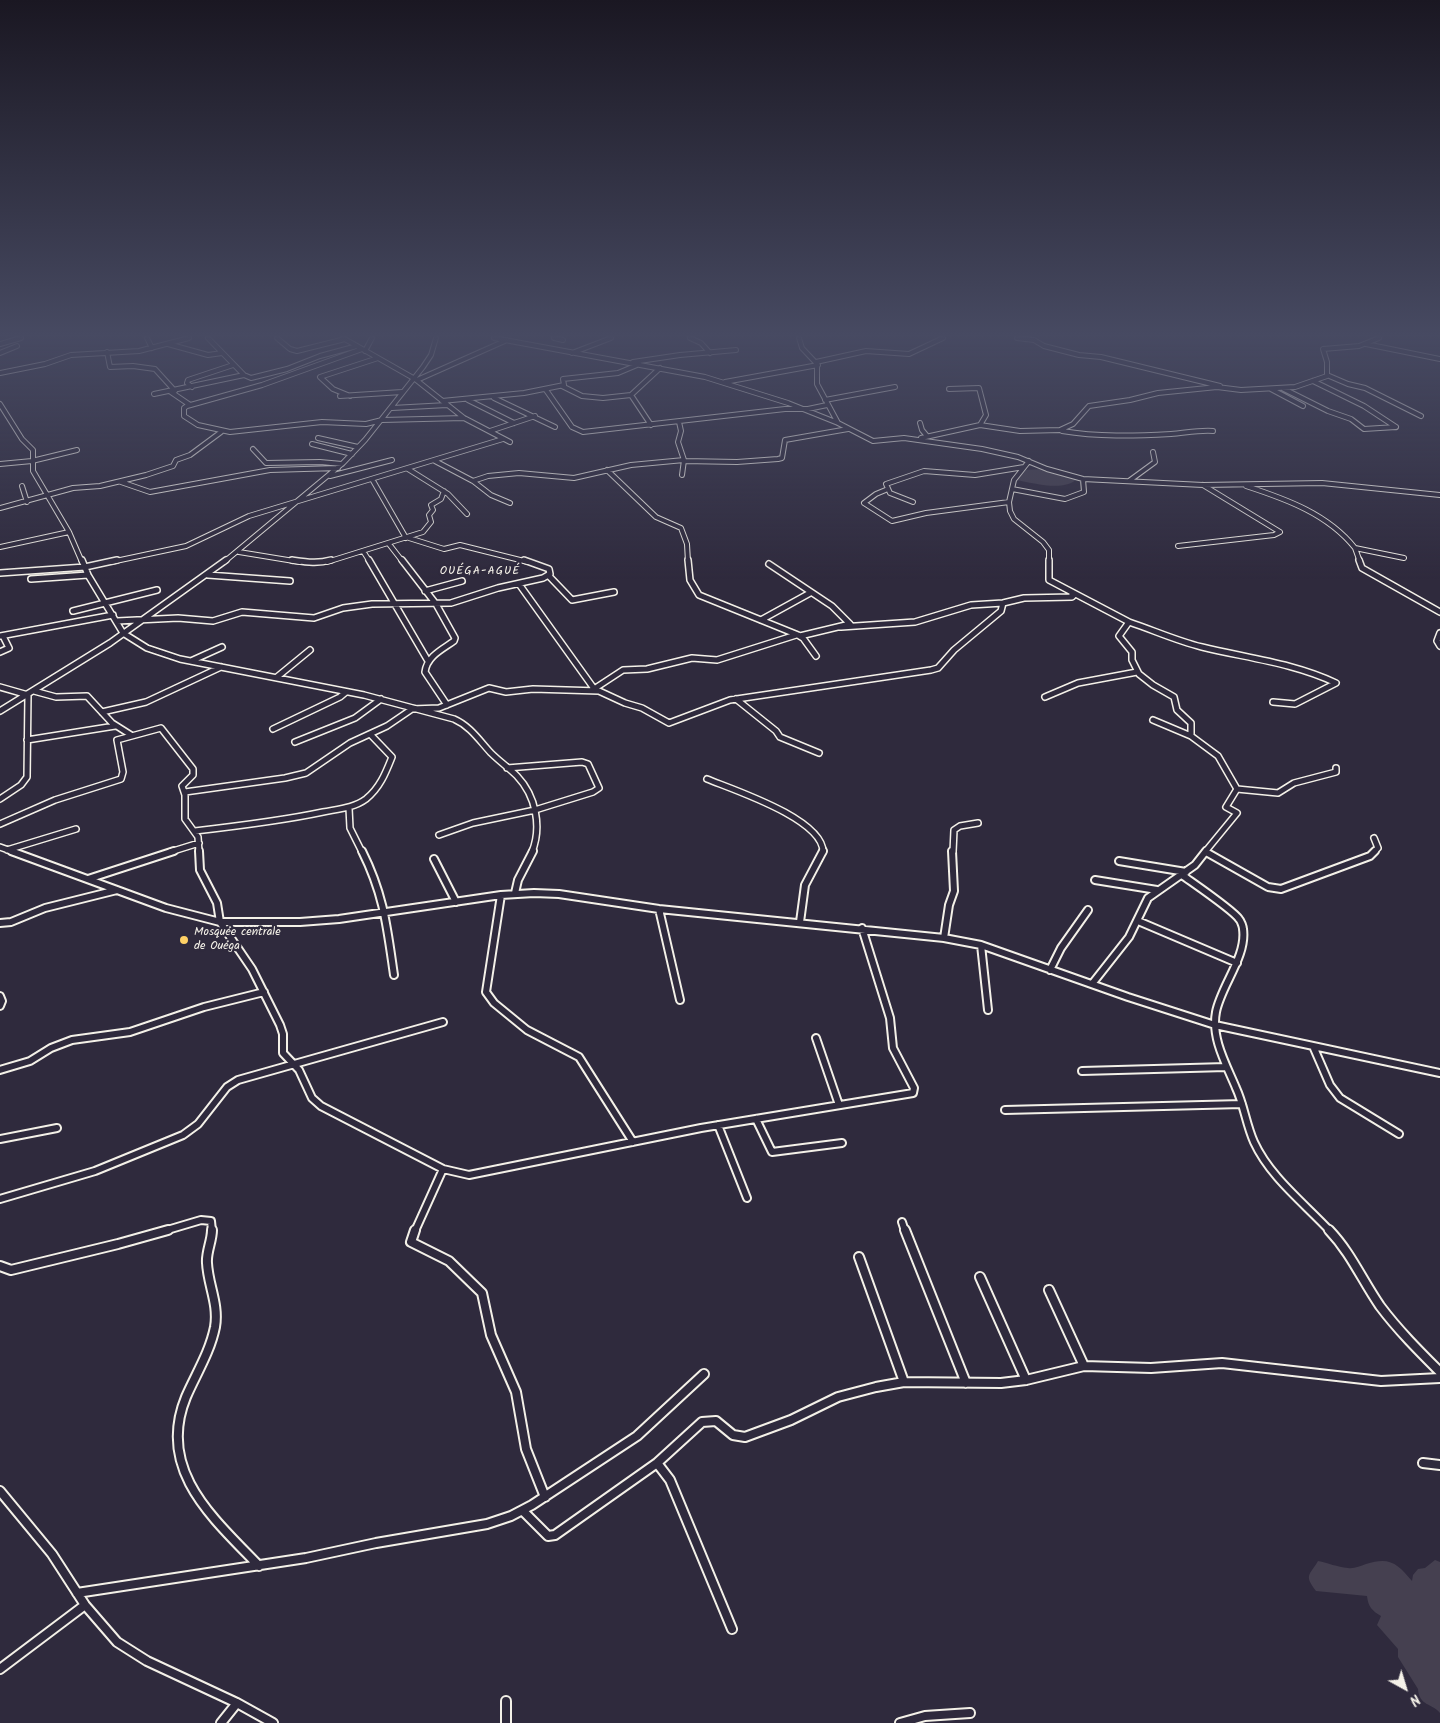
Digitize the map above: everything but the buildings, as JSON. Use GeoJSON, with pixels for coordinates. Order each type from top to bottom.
{"type":"FeatureCollection","features":[{"type":"Feature","properties":{"kind":"street"},"geometry":{"type":"LineString","coordinates":[[12,418],[22,439],[33,450],[33,471],[69,532],[88,574],[123,633],[147,648],[191,661],[381,700],[454,719],[467,725],[488,750],[521,781],[536,810],[538,828],[536,842],[532,854],[516,884],[516,893]]}},
{"type":"Feature","properties":{"kind":"street"},"geometry":{"type":"LineString","coordinates":[[186,418],[221,432],[322,422],[366,424],[382,420],[447,418]]}},
{"type":"Feature","properties":{"kind":"street"},"geometry":{"type":"LineString","coordinates":[[465,418],[510,442]]}},
{"type":"Feature","properties":{"kind":"street"},"geometry":{"type":"LineString","coordinates":[[505,418],[514,423]]}},
{"type":"Feature","properties":{"kind":"street"},"geometry":{"type":"LineString","coordinates":[[490,431],[528,418]]}},
{"type":"Feature","properties":{"kind":"street"},"geometry":{"type":"LineString","coordinates":[[540,418],[556,427]]}},
{"type":"Feature","properties":{"kind":"street"},"geometry":{"type":"LineString","coordinates":[[566,418],[572,427],[580,432],[708,418]]}},
{"type":"Feature","properties":{"kind":"street"},"geometry":{"type":"LineString","coordinates":[[647,418],[651,425]]}},
{"type":"Feature","properties":{"kind":"street"},"geometry":{"type":"LineString","coordinates":[[827,418],[873,441],[894,438],[918,439],[991,451],[1083,479],[1203,485],[1322,483],[1440,495]]}},
{"type":"Feature","properties":{"kind":"street"},"geometry":{"type":"LineString","coordinates":[[837,418],[838,423]]}},
{"type":"Feature","properties":{"kind":"street"},"geometry":{"type":"LineString","coordinates":[[980,425],[984,418]]}},
{"type":"Feature","properties":{"kind":"street"},"geometry":{"type":"LineString","coordinates":[[1060,430],[1073,424],[1079,418]]}},
{"type":"Feature","properties":{"kind":"street"},"geometry":{"type":"LineString","coordinates":[[1350,418],[1364,429],[1397,426],[1384,418]]}},
{"type":"Feature","properties":{"kind":"street"},"geometry":{"type":"LineString","coordinates":[[0,711],[123,633],[239,552],[340,466],[382,420]]}},
{"type":"Feature","properties":{"kind":"street"},"geometry":{"type":"LineString","coordinates":[[679,422],[678,442],[684,460],[682,475]]}},
{"type":"Feature","properties":{"kind":"street"},"geometry":{"type":"LineString","coordinates":[[920,423],[926,436]]}},
{"type":"Feature","properties":{"kind":"street"},"geometry":{"type":"LineString","coordinates":[[918,439],[980,425],[1020,431],[1060,430],[1093,436],[1172,434],[1199,430],[1213,431]]}},
{"type":"Feature","properties":{"kind":"street"},"geometry":{"type":"LineString","coordinates":[[473,481],[488,476],[519,473],[574,478],[632,465],[684,460],[743,462],[778,459],[782,458],[785,440],[848,429]]}},
{"type":"Feature","properties":{"kind":"street"},"geometry":{"type":"LineString","coordinates":[[0,508],[47,497],[73,488],[119,482],[173,466],[176,460],[193,453],[221,432]]}},
{"type":"Feature","properties":{"kind":"street"},"geometry":{"type":"LineString","coordinates":[[318,438],[358,447]]}},
{"type":"Feature","properties":{"kind":"street"},"geometry":{"type":"LineString","coordinates":[[1,572],[85,567],[186,546],[229,524],[302,498],[408,469],[503,439]]}},
{"type":"Feature","properties":{"kind":"street"},"geometry":{"type":"LineString","coordinates":[[312,444],[352,454]]}},
{"type":"Feature","properties":{"kind":"street"},"geometry":{"type":"LineString","coordinates":[[253,449],[266,463],[320,462],[340,466]]}},
{"type":"Feature","properties":{"kind":"street"},"geometry":{"type":"LineString","coordinates":[[0,464],[32,461],[77,450]]}},
{"type":"Feature","properties":{"kind":"street"},"geometry":{"type":"LineString","coordinates":[[1129,482],[1155,462],[1153,452]]}},
{"type":"Feature","properties":{"kind":"street"},"geometry":{"type":"LineString","coordinates":[[328,477],[392,460]]}},
{"type":"Feature","properties":{"kind":"street"},"geometry":{"type":"LineString","coordinates":[[435,461],[473,481],[491,495],[510,503]]}},
{"type":"Feature","properties":{"kind":"street"},"geometry":{"type":"LineString","coordinates":[[1029,461],[1014,480],[1009,502],[1010,511],[1014,519],[1043,542],[1049,550],[1049,580],[1129,622],[1200,647],[1277,663],[1319,675],[1336,683],[1294,704],[1273,702]]}},
{"type":"Feature","properties":{"kind":"street"},"geometry":{"type":"LineString","coordinates":[[119,482],[150,492],[270,470],[340,466]]}},
{"type":"Feature","properties":{"kind":"street"},"geometry":{"type":"LineString","coordinates":[[913,502],[890,493],[886,485],[887,482],[924,471],[975,475],[1024,467]]}},
{"type":"Feature","properties":{"kind":"street"},"geometry":{"type":"LineString","coordinates":[[408,469],[444,491],[467,514]]}},
{"type":"Feature","properties":{"kind":"street"},"geometry":{"type":"LineString","coordinates":[[607,470],[656,517],[681,528],[688,544],[688,566],[694,591],[699,595],[799,635],[816,656]]}},
{"type":"Feature","properties":{"kind":"street"},"geometry":{"type":"LineString","coordinates":[[372,479],[408,538],[444,549],[460,545],[513,556],[545,567],[550,571],[548,575]]}},
{"type":"Feature","properties":{"kind":"street"},"geometry":{"type":"LineString","coordinates":[[1012,489],[1067,499],[1084,492],[1083,479]]}},
{"type":"Feature","properties":{"kind":"street"},"geometry":{"type":"LineString","coordinates":[[1242,484],[1292,502],[1342,532],[1355,548],[1362,568],[1440,612]]}},
{"type":"Feature","properties":{"kind":"street"},"geometry":{"type":"LineString","coordinates":[[1178,546],[1274,535],[1280,532],[1203,485]]}},
{"type":"Feature","properties":{"kind":"street"},"geometry":{"type":"LineString","coordinates":[[22,486],[27,502]]}},
{"type":"Feature","properties":{"kind":"street"},"geometry":{"type":"LineString","coordinates":[[888,490],[876,494],[864,503],[892,521],[926,513],[938,513],[1009,502]]}},
{"type":"Feature","properties":{"kind":"street"},"geometry":{"type":"LineString","coordinates":[[239,552],[318,563],[363,552],[424,532],[426,526],[431,522],[429,515],[433,510],[431,505],[441,500],[444,491]]}},
{"type":"Feature","properties":{"kind":"street"},"geometry":{"type":"LineString","coordinates":[[0,547],[69,532]]}},
{"type":"Feature","properties":{"kind":"street"},"geometry":{"type":"LineString","coordinates":[[389,544],[436,604],[455,638],[454,641],[428,661],[425,666],[425,672],[447,705]]}},
{"type":"Feature","properties":{"kind":"street"},"geometry":{"type":"LineString","coordinates":[[1355,548],[1404,558]]}},
{"type":"Feature","properties":{"kind":"street"},"geometry":{"type":"LineString","coordinates":[[363,552],[396,604],[428,661]]}},
{"type":"Feature","properties":{"kind":"street"},"geometry":{"type":"LineString","coordinates":[[769,564],[832,606],[849,622],[841,627]]}},
{"type":"Feature","properties":{"kind":"street"},"geometry":{"type":"LineString","coordinates":[[31,580],[88,574]]}},
{"type":"Feature","properties":{"kind":"street"},"geometry":{"type":"LineString","coordinates":[[208,575],[290,581]]}},
{"type":"Feature","properties":{"kind":"street"},"geometry":{"type":"LineString","coordinates":[[117,621],[186,618],[213,621],[238,612],[311,618],[343,608],[379,603],[436,604],[456,602],[548,575]]}},
{"type":"Feature","properties":{"kind":"street"},"geometry":{"type":"LineString","coordinates":[[548,575],[572,600],[614,592]]}},
{"type":"Feature","properties":{"kind":"street"},"geometry":{"type":"LineString","coordinates":[[425,591],[462,581]]}},
{"type":"Feature","properties":{"kind":"street"},"geometry":{"type":"LineString","coordinates":[[519,584],[539,608],[571,658],[595,690]]}},
{"type":"Feature","properties":{"kind":"street"},"geometry":{"type":"LineString","coordinates":[[73,611],[157,590]]}},
{"type":"Feature","properties":{"kind":"street"},"geometry":{"type":"LineString","coordinates":[[761,620],[810,592]]}},
{"type":"Feature","properties":{"kind":"street"},"geometry":{"type":"LineString","coordinates":[[595,690],[619,671],[647,668],[692,658],[717,660],[819,630],[921,621],[966,606],[1003,603],[1024,598],[1073,597],[1074,595],[1071,592]]}},
{"type":"Feature","properties":{"kind":"street"},"geometry":{"type":"LineString","coordinates":[[185,792],[302,775],[315,769],[350,743],[370,734],[412,709],[434,709],[489,688],[506,692],[532,689],[553,692],[595,690],[642,708],[668,723],[724,701],[935,669],[1000,611],[1003,603]]}},
{"type":"Feature","properties":{"kind":"street"},"geometry":{"type":"LineString","coordinates":[[0,652],[9,648],[1,636],[113,615]]}},
{"type":"Feature","properties":{"kind":"street"},"geometry":{"type":"LineString","coordinates":[[1129,622],[1118,636],[1132,652],[1130,659],[1137,672],[1155,686],[1174,697],[1176,710],[1191,723],[1191,736]]}},
{"type":"Feature","properties":{"kind":"street"},"geometry":{"type":"LineString","coordinates":[[1440,633],[1437,641],[1440,646]]}},
{"type":"Feature","properties":{"kind":"street"},"geometry":{"type":"LineString","coordinates":[[191,661],[222,647]]}},
{"type":"Feature","properties":{"kind":"street"},"geometry":{"type":"LineString","coordinates":[[276,677],[310,650]]}},
{"type":"Feature","properties":{"kind":"street"},"geometry":{"type":"LineString","coordinates":[[102,712],[146,702],[221,667]]}},
{"type":"Feature","properties":{"kind":"street"},"geometry":{"type":"LineString","coordinates":[[1044,697],[1078,683],[1137,672]]}},
{"type":"Feature","properties":{"kind":"street"},"geometry":{"type":"LineString","coordinates":[[0,687],[28,695]]}},
{"type":"Feature","properties":{"kind":"street"},"geometry":{"type":"LineString","coordinates":[[34,691],[56,697],[87,696],[115,726],[131,735]]}},
{"type":"Feature","properties":{"kind":"street"},"geometry":{"type":"LineString","coordinates":[[273,729],[340,698],[346,692]]}},
{"type":"Feature","properties":{"kind":"street"},"geometry":{"type":"LineString","coordinates":[[0,800],[26,780],[28,695]]}},
{"type":"Feature","properties":{"kind":"street"},"geometry":{"type":"LineString","coordinates":[[736,699],[776,731],[780,737],[818,753]]}},
{"type":"Feature","properties":{"kind":"street"},"geometry":{"type":"LineString","coordinates":[[295,742],[355,718],[381,700]]}},
{"type":"Feature","properties":{"kind":"street"},"geometry":{"type":"LineString","coordinates":[[1153,720],[1191,736],[1218,756],[1238,789]]}},
{"type":"Feature","properties":{"kind":"street"},"geometry":{"type":"LineString","coordinates":[[27,740],[115,726]]}},
{"type":"Feature","properties":{"kind":"street"},"geometry":{"type":"LineString","coordinates":[[0,824],[55,800],[121,779],[123,772],[116,742],[131,735],[156,728],[163,731],[193,769],[194,775],[182,786],[185,792],[185,819],[195,831],[199,843],[198,863],[216,903],[220,922],[252,969],[283,1034],[283,1053],[299,1070],[312,1098],[321,1106],[443,1169],[468,1176],[718,1125],[913,1093],[914,1088],[893,1048],[890,1018],[862,928]]}},
{"type":"Feature","properties":{"kind":"street"},"geometry":{"type":"LineString","coordinates":[[195,831],[283,821],[349,808],[360,804],[376,789],[392,756],[370,734]]}},
{"type":"Feature","properties":{"kind":"street"},"geometry":{"type":"LineString","coordinates":[[439,835],[473,822],[536,810],[598,790],[599,783],[588,764],[576,762],[507,768]]}},
{"type":"Feature","properties":{"kind":"street"},"geometry":{"type":"LineString","coordinates":[[1238,789],[1278,793],[1294,783],[1336,772],[1336,768]]}},
{"type":"Feature","properties":{"kind":"street"},"geometry":{"type":"LineString","coordinates":[[707,779],[791,815],[805,824],[818,836],[824,845],[823,853],[810,873],[804,887],[800,922]]}},
{"type":"Feature","properties":{"kind":"street"},"geometry":{"type":"LineString","coordinates":[[1092,984],[1132,933],[1143,904],[1157,890],[1184,873],[1206,852],[1237,813],[1226,806],[1238,789]]}},
{"type":"Feature","properties":{"kind":"street"},"geometry":{"type":"LineString","coordinates":[[349,808],[350,828],[375,878],[385,912],[394,975]]}},
{"type":"Feature","properties":{"kind":"street"},"geometry":{"type":"LineString","coordinates":[[944,938],[949,905],[954,891],[952,839],[954,830],[960,826],[978,822]]}},
{"type":"Feature","properties":{"kind":"street"},"geometry":{"type":"LineString","coordinates":[[7,850],[76,829]]}},
{"type":"Feature","properties":{"kind":"street"},"geometry":{"type":"LineString","coordinates":[[1206,852],[1268,887],[1280,889],[1370,856],[1378,848],[1374,838]]}},
{"type":"Feature","properties":{"kind":"street"},"geometry":{"type":"LineString","coordinates":[[88,878],[199,843]]}},
{"type":"Feature","properties":{"kind":"street"},"geometry":{"type":"LineString","coordinates":[[0,847],[183,914],[220,922],[300,922],[516,893],[559,894],[659,908],[944,938],[981,945],[1215,1025],[1440,1073]]}},
{"type":"Feature","properties":{"kind":"street"},"geometry":{"type":"LineString","coordinates":[[434,859],[456,902]]}},
{"type":"Feature","properties":{"kind":"street"},"geometry":{"type":"LineString","coordinates":[[1119,860],[1184,873],[1239,918],[1243,924],[1244,930],[1237,963],[1220,995],[1215,1013],[1215,1025],[1226,1067],[1242,1104],[1257,1148],[1272,1170],[1335,1235],[1350,1254],[1372,1295],[1391,1321],[1440,1372]]}},
{"type":"Feature","properties":{"kind":"street"},"geometry":{"type":"LineString","coordinates":[[1095,880],[1157,890]]}},
{"type":"Feature","properties":{"kind":"street"},"geometry":{"type":"LineString","coordinates":[[0,923],[11,922],[45,908],[117,890]]}},
{"type":"Feature","properties":{"kind":"street"},"geometry":{"type":"LineString","coordinates":[[501,894],[486,992],[494,1003],[527,1030],[579,1056],[633,1142]]}},
{"type":"Feature","properties":{"kind":"street"},"geometry":{"type":"LineString","coordinates":[[659,908],[680,1000]]}},
{"type":"Feature","properties":{"kind":"street"},"geometry":{"type":"LineString","coordinates":[[1050,970],[1061,948],[1088,910]]}},
{"type":"Feature","properties":{"kind":"street"},"geometry":{"type":"LineString","coordinates":[[1138,921],[1237,963]]}},
{"type":"Feature","properties":{"kind":"street"},"geometry":{"type":"LineString","coordinates":[[981,945],[988,1010]]}},
{"type":"Feature","properties":{"kind":"street"},"geometry":{"type":"LineString","coordinates":[[0,1070],[30,1062],[51,1048],[72,1040],[130,1032],[204,1007],[264,992]]}},
{"type":"Feature","properties":{"kind":"street"},"geometry":{"type":"LineString","coordinates":[[0,996],[2,1001],[0,1006]]}},
{"type":"Feature","properties":{"kind":"street"},"geometry":{"type":"LineString","coordinates":[[0,1199],[95,1171],[183,1136],[198,1124],[227,1087],[238,1080],[442,1022]]}},
{"type":"Feature","properties":{"kind":"street"},"geometry":{"type":"LineString","coordinates":[[816,1038],[839,1105]]}},
{"type":"Feature","properties":{"kind":"street"},"geometry":{"type":"LineString","coordinates":[[1313,1046],[1334,1092],[1340,1098],[1399,1134]]}},
{"type":"Feature","properties":{"kind":"street"},"geometry":{"type":"LineString","coordinates":[[1082,1071],[1226,1067]]}},
{"type":"Feature","properties":{"kind":"street"},"geometry":{"type":"LineString","coordinates":[[1005,1110],[1242,1104]]}},
{"type":"Feature","properties":{"kind":"street"},"geometry":{"type":"LineString","coordinates":[[756,1119],[772,1152],[842,1143]]}},
{"type":"Feature","properties":{"kind":"street"},"geometry":{"type":"LineString","coordinates":[[718,1125],[747,1198]]}},
{"type":"Feature","properties":{"kind":"street"},"geometry":{"type":"LineString","coordinates":[[0,1139],[57,1128]]}},
{"type":"Feature","properties":{"kind":"street"},"geometry":{"type":"LineString","coordinates":[[443,1169],[411,1239],[412,1242],[449,1261],[482,1293],[491,1335],[516,1392],[526,1449],[545,1497]]}},
{"type":"Feature","properties":{"kind":"street"},"geometry":{"type":"LineString","coordinates":[[0,1266],[11,1270],[118,1244],[201,1220],[210,1221],[213,1228],[206,1266],[216,1301],[216,1316],[213,1332],[180,1412],[177,1443],[184,1474],[190,1488],[200,1502],[259,1566]]}},
{"type":"Feature","properties":{"kind":"street"},"geometry":{"type":"LineString","coordinates":[[902,1222],[966,1383]]}},
{"type":"Feature","properties":{"kind":"street"},"geometry":{"type":"LineString","coordinates":[[859,1257],[904,1382]]}},
{"type":"Feature","properties":{"kind":"street"},"geometry":{"type":"LineString","coordinates":[[980,1277],[1026,1380]]}},
{"type":"Feature","properties":{"kind":"street"},"geometry":{"type":"LineString","coordinates":[[1049,1290],[1084,1366]]}},
{"type":"Feature","properties":{"kind":"street"},"geometry":{"type":"LineString","coordinates":[[523,1511],[543,1533],[548,1536],[555,1535],[657,1463],[702,1422],[710,1419],[718,1420],[734,1436],[746,1437],[808,1413],[830,1401],[867,1389],[904,1382],[996,1384],[1026,1380],[1084,1366],[1151,1368],[1222,1363],[1381,1381],[1405,1382],[1440,1378]]}},
{"type":"Feature","properties":{"kind":"street"},"geometry":{"type":"LineString","coordinates":[[77,1593],[259,1566],[487,1524],[523,1511],[637,1436],[704,1374]]}},
{"type":"Feature","properties":{"kind":"street"},"geometry":{"type":"LineString","coordinates":[[657,1463],[670,1480],[732,1629]]}},
{"type":"Feature","properties":{"kind":"street"},"geometry":{"type":"LineString","coordinates":[[1423,1463],[1440,1465]]}},
{"type":"Feature","properties":{"kind":"street"},"geometry":{"type":"LineString","coordinates":[[0,1491],[52,1554],[77,1593],[117,1642],[147,1661],[237,1703],[273,1723]]}},
{"type":"Feature","properties":{"kind":"street"},"geometry":{"type":"LineString","coordinates":[[0,1669],[86,1605]]}},
{"type":"Feature","properties":{"kind":"street"},"geometry":{"type":"LineString","coordinates":[[506,1701],[506,1723]]}},
{"type":"Feature","properties":{"kind":"street"},"geometry":{"type":"LineString","coordinates":[[221,1723],[237,1703]]}},
{"type":"Feature","properties":{"kind":"street"},"geometry":{"type":"LineString","coordinates":[[900,1723],[931,1714],[970,1713]]}},
{"type":"Feature","properties":{"kind":"shaded area"},"geometry":{"type":"Polygon","coordinates":[[[1045,469],[1077,479],[1071,483],[1056,486],[1016,480],[1024,470],[1045,469]]]}},
{"type":"Feature","properties":{"kind":"shaded area"},"geometry":{"type":"Polygon","coordinates":[[[1435,1560],[1440,1562],[1440,1713],[1421,1699],[1418,1689],[1398,1657],[1398,1649],[1377,1625],[1381,1616],[1371,1608],[1367,1596],[1316,1591],[1309,1578],[1318,1561],[1350,1568],[1387,1561],[1398,1566],[1412,1581],[1413,1575],[1418,1569],[1425,1568],[1435,1560]]]}},
{"type":"Feature","properties":{"kind":"place","name":"Mosquée centrale de Ouéga"},"geometry":{"type":"Point","coordinates":[184,940]}},
{"type":"Feature","properties":{"kind":"district","name":"OUÉGA-AGUÉ"},"geometry":{"type":"Point","coordinates":[480,572]}}]}
